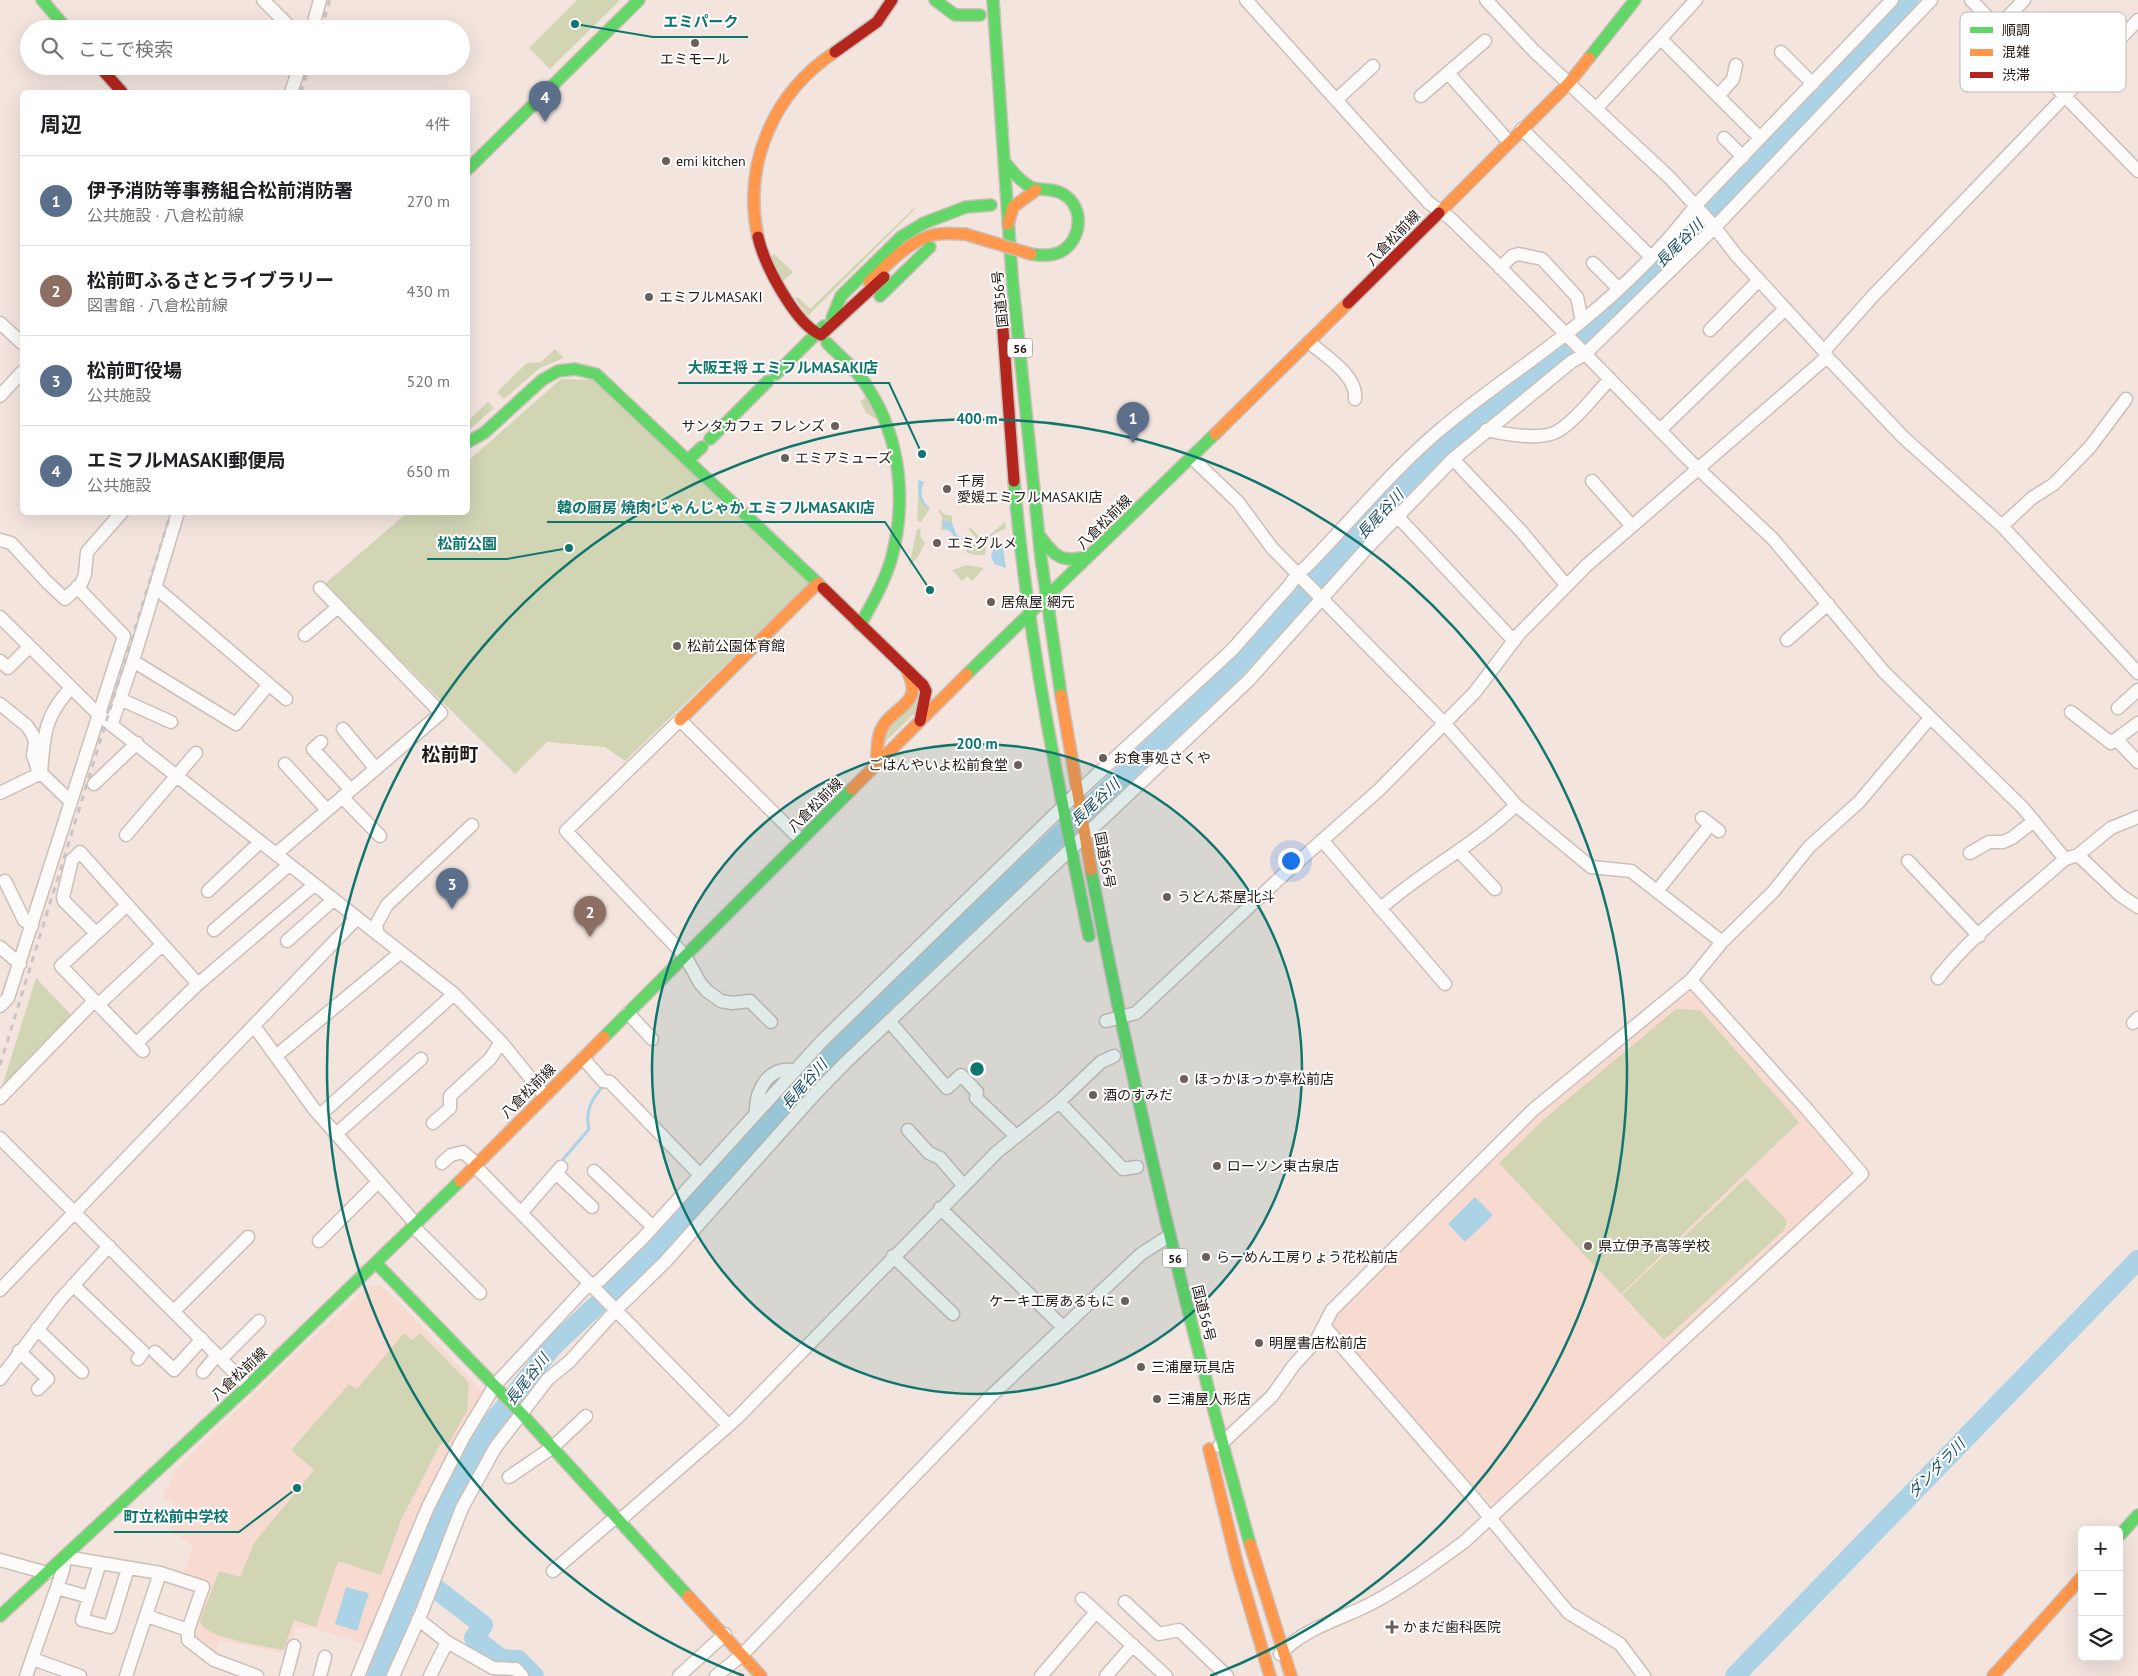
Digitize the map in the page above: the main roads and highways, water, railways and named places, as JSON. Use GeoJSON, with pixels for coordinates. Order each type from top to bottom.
{"type":"FeatureCollection","features":[{"type":"Feature","properties":{"kind":"main road"},"geometry":{"type":"LineString","coordinates":[[42,0],[59,20]]}},
{"type":"Feature","properties":{"kind":"main road"},"geometry":{"type":"LineString","coordinates":[[470,167],[639,0]]}},
{"type":"Feature","properties":{"kind":"main road"},"geometry":{"type":"LineString","coordinates":[[892,0],[883,16],[873,26],[828,55],[794,85],[772,117],[756,162],[753,185],[753,212],[764,259],[785,298],[816,334],[821,335],[825,332],[884,277],[900,256]]}},
{"type":"Feature","properties":{"kind":"main road"},"geometry":{"type":"LineString","coordinates":[[935,0],[950,14],[980,20],[979,0]]}},
{"type":"Feature","properties":{"kind":"main road","name":"国道56号"},"geometry":{"type":"LineString","coordinates":[[993,0],[1007,225],[1039,535],[1046,596],[1085,835],[1120,1019],[1169,1236],[1223,1444],[1291,1676]]}},
{"type":"Feature","properties":{"kind":"main road","name":"八倉松前線"},"geometry":{"type":"LineString","coordinates":[[0,1616],[248,1386],[415,1226],[1030,611],[1092,555],[1569,83],[1635,0]]}},
{"type":"Feature","properties":{"kind":"main road"},"geometry":{"type":"LineString","coordinates":[[107,75],[120,90]]}},
{"type":"Feature","properties":{"kind":"main road"},"geometry":{"type":"LineString","coordinates":[[690,462],[774,379],[832,318],[888,264],[920,240],[932,236],[965,234],[1031,254],[1050,256],[1063,251],[1073,242],[1079,229],[1079,214],[1068,198],[1059,192],[1036,190],[1022,181],[1004,161]]}},
{"type":"Feature","properties":{"kind":"main road"},"geometry":{"type":"LineString","coordinates":[[832,318],[841,296],[901,237],[924,223],[944,218],[966,207],[991,210],[990,189]]}},
{"type":"Feature","properties":{"kind":"main road"},"geometry":{"type":"LineString","coordinates":[[1007,225],[1013,207],[1036,190]]}},
{"type":"Feature","properties":{"kind":"main road","name":"国道56号"},"geometry":{"type":"LineString","coordinates":[[994,233],[996,252]]}},
{"type":"Feature","properties":{"kind":"main road"},"geometry":{"type":"LineString","coordinates":[[840,330],[881,295],[930,246]]}},
{"type":"Feature","properties":{"kind":"main road"},"geometry":{"type":"LineString","coordinates":[[774,379],[827,343],[878,289],[884,277]]}},
{"type":"Feature","properties":{"kind":"main road","name":"国道56号"},"geometry":{"type":"LineString","coordinates":[[1001,315],[1018,522],[1030,611],[1064,810],[1091,945]]}},
{"type":"Feature","properties":{"kind":"main road"},"geometry":{"type":"LineString","coordinates":[[827,343],[862,379],[872,393],[890,437],[899,475],[900,518],[896,542],[884,579],[860,625]]}},
{"type":"Feature","properties":{"kind":"main road"},"geometry":{"type":"LineString","coordinates":[[470,441],[483,432],[552,372],[579,368],[596,374],[922,685],[926,691],[920,721]]}},
{"type":"Feature","properties":{"kind":"main road"},"geometry":{"type":"LineString","coordinates":[[1039,535],[1050,552],[1061,560],[1074,561],[1092,555]]}},
{"type":"Feature","properties":{"kind":"main road"},"geometry":{"type":"LineString","coordinates":[[680,720],[818,584]]}},
{"type":"Feature","properties":{"kind":"main road"},"geometry":{"type":"LineString","coordinates":[[876,764],[883,726],[912,698],[914,683],[906,671]]}},
{"type":"Feature","properties":{"kind":"main road"},"geometry":{"type":"LineString","coordinates":[[376,1263],[496,1386],[725,1634],[761,1676]]}},
{"type":"Feature","properties":{"kind":"main road"},"geometry":{"type":"LineString","coordinates":[[1206,1435],[1266,1673]]}},
{"type":"Feature","properties":{"kind":"main road"},"geometry":{"type":"LineString","coordinates":[[2123,1532],[2138,1515]]}},
{"type":"Feature","properties":{"kind":"main road"},"geometry":{"type":"LineString","coordinates":[[1993,1676],[2078,1582]]}},
{"type":"Feature","properties":{"kind":"water"},"geometry":{"type":"Polygon","coordinates":[[[918,480],[924,482],[922,496],[930,508],[929,510],[919,497],[918,480]]]}},
{"type":"Feature","properties":{"kind":"water"},"geometry":{"type":"Polygon","coordinates":[[[946,520],[952,523],[956,534],[964,540],[954,538],[952,533],[943,527],[942,522],[946,520]]]}},
{"type":"Feature","properties":{"kind":"water"},"geometry":{"type":"Polygon","coordinates":[[[1002,542],[1006,568],[994,564],[991,555],[995,546],[1002,542]]]}},
{"type":"Feature","properties":{"kind":"water"},"geometry":{"type":"Polygon","coordinates":[[[1475,1197],[1493,1215],[1465,1242],[1448,1224],[1475,1197]]]}},
{"type":"Feature","properties":{"kind":"water"},"geometry":{"type":"Polygon","coordinates":[[[346,1587],[369,1593],[357,1631],[335,1624],[346,1587]]]}},
{"type":"Feature","properties":{"kind":"waterway","name":"長尾谷川"},"geometry":{"type":"LineString","coordinates":[[377,1676],[433,1537],[461,1475],[486,1431],[552,1347],[650,1255],[812,1072],[844,1040],[1235,669],[1414,474],[1451,438],[1544,367],[1609,313],[1687,235],[1909,0]]}},
{"type":"Feature","properties":{"kind":"waterway"},"geometry":{"type":"LineString","coordinates":[[559,1164],[589,1129],[588,1117],[590,1106],[603,1086]]}},
{"type":"Feature","properties":{"kind":"waterway","name":"ダンダラ川"},"geometry":{"type":"LineString","coordinates":[[1735,1676],[2138,1260]]}},
{"type":"Feature","properties":{"kind":"waterway","name":"ダンダラ川"},"geometry":{"type":"LineString","coordinates":[[418,1575],[483,1625],[474,1638],[501,1659],[518,1660],[534,1676]]}},
{"type":"Feature","properties":{"kind":"railway"},"geometry":{"type":"LineString","coordinates":[[324,20],[330,0]]}},
{"type":"Feature","properties":{"kind":"railway"},"geometry":{"type":"LineString","coordinates":[[302,90],[306,75]]}},
{"type":"Feature","properties":{"kind":"railway"},"geometry":{"type":"LineString","coordinates":[[0,1065],[170,515]]}},
{"type":"Feature","properties":{"kind":"place","name":"エミパーク"},"geometry":{"type":"Point","coordinates":[575,24]}},
{"type":"Feature","properties":{"kind":"place","name":"エミモール"},"geometry":{"type":"Point","coordinates":[695,43]}},
{"type":"Feature","properties":{"kind":"place","name":"エミフルMASAKI郵便局"},"geometry":{"type":"Point","coordinates":[545,122]}},
{"type":"Feature","properties":{"kind":"place","name":"emi kitchen"},"geometry":{"type":"Point","coordinates":[666,161]}},
{"type":"Feature","properties":{"kind":"place","name":"エミフルMASAKI"},"geometry":{"type":"Point","coordinates":[649,297]}},
{"type":"Feature","properties":{"kind":"place","name":"サンタカフェ フレンズ"},"geometry":{"type":"Point","coordinates":[835,426]}},
{"type":"Feature","properties":{"kind":"place","name":"伊予消防等事務組合松前消防署"},"geometry":{"type":"Point","coordinates":[1133,443]}},
{"type":"Feature","properties":{"kind":"place","name":"大阪王将 エミフルMASAKI店"},"geometry":{"type":"Point","coordinates":[922,454]}},
{"type":"Feature","properties":{"kind":"place","name":"エミアミューズ"},"geometry":{"type":"Point","coordinates":[785,458]}},
{"type":"Feature","properties":{"kind":"place","name":"千房 愛媛エミフルMASAKI店"},"geometry":{"type":"Point","coordinates":[947,489]}},
{"type":"Feature","properties":{"kind":"place","name":"エミグルメ"},"geometry":{"type":"Point","coordinates":[937,543]}},
{"type":"Feature","properties":{"kind":"place","name":"松前公園"},"geometry":{"type":"Point","coordinates":[569,548]}},
{"type":"Feature","properties":{"kind":"place","name":"韓の厨房 焼肉 じゃんじゃか エミフルMASAKI店"},"geometry":{"type":"Point","coordinates":[930,590]}},
{"type":"Feature","properties":{"kind":"place","name":"居魚屋 網元"},"geometry":{"type":"Point","coordinates":[991,602]}},
{"type":"Feature","properties":{"kind":"place","name":"松前公園体育館"},"geometry":{"type":"Point","coordinates":[677,646]}},
{"type":"Feature","properties":{"kind":"place","name":"お食事処さくや"},"geometry":{"type":"Point","coordinates":[1103,758]}},
{"type":"Feature","properties":{"kind":"place","name":"ごはんやいよ松前食堂"},"geometry":{"type":"Point","coordinates":[1018,765]}},
{"type":"Feature","properties":{"kind":"place","name":"うどん茶屋北斗"},"geometry":{"type":"Point","coordinates":[1167,897]}},
{"type":"Feature","properties":{"kind":"place","name":"松前町役場"},"geometry":{"type":"Point","coordinates":[452,909]}},
{"type":"Feature","properties":{"kind":"place","name":"松前町ふるさとライブラリー"},"geometry":{"type":"Point","coordinates":[590,937]}},
{"type":"Feature","properties":{"kind":"place","name":"ほっかほっか亭松前店"},"geometry":{"type":"Point","coordinates":[1184,1079]}},
{"type":"Feature","properties":{"kind":"place","name":"酒のすみだ"},"geometry":{"type":"Point","coordinates":[1093,1095]}},
{"type":"Feature","properties":{"kind":"place","name":"ローソン東古泉店"},"geometry":{"type":"Point","coordinates":[1217,1166]}},
{"type":"Feature","properties":{"kind":"place","name":"県立伊予高等学校"},"geometry":{"type":"Point","coordinates":[1588,1246]}},
{"type":"Feature","properties":{"kind":"place","name":"らーめん工房りょう花松前店"},"geometry":{"type":"Point","coordinates":[1206,1257]}},
{"type":"Feature","properties":{"kind":"place","name":"ケーキ工房あるもに"},"geometry":{"type":"Point","coordinates":[1125,1301]}},
{"type":"Feature","properties":{"kind":"place","name":"明屋書店松前店"},"geometry":{"type":"Point","coordinates":[1259,1343]}},
{"type":"Feature","properties":{"kind":"place","name":"三浦屋玩具店"},"geometry":{"type":"Point","coordinates":[1141,1367]}},
{"type":"Feature","properties":{"kind":"place","name":"三浦屋人形店"},"geometry":{"type":"Point","coordinates":[1157,1399]}},
{"type":"Feature","properties":{"kind":"place","name":"町立松前中学校"},"geometry":{"type":"Point","coordinates":[297,1488]}},
{"type":"Feature","properties":{"kind":"place","name":"かまだ歯科医院"},"geometry":{"type":"Point","coordinates":[1392,1627]}},
{"type":"Feature","properties":{"kind":"district","name":"松前町"},"geometry":{"type":"Point","coordinates":[450,754]}}]}
